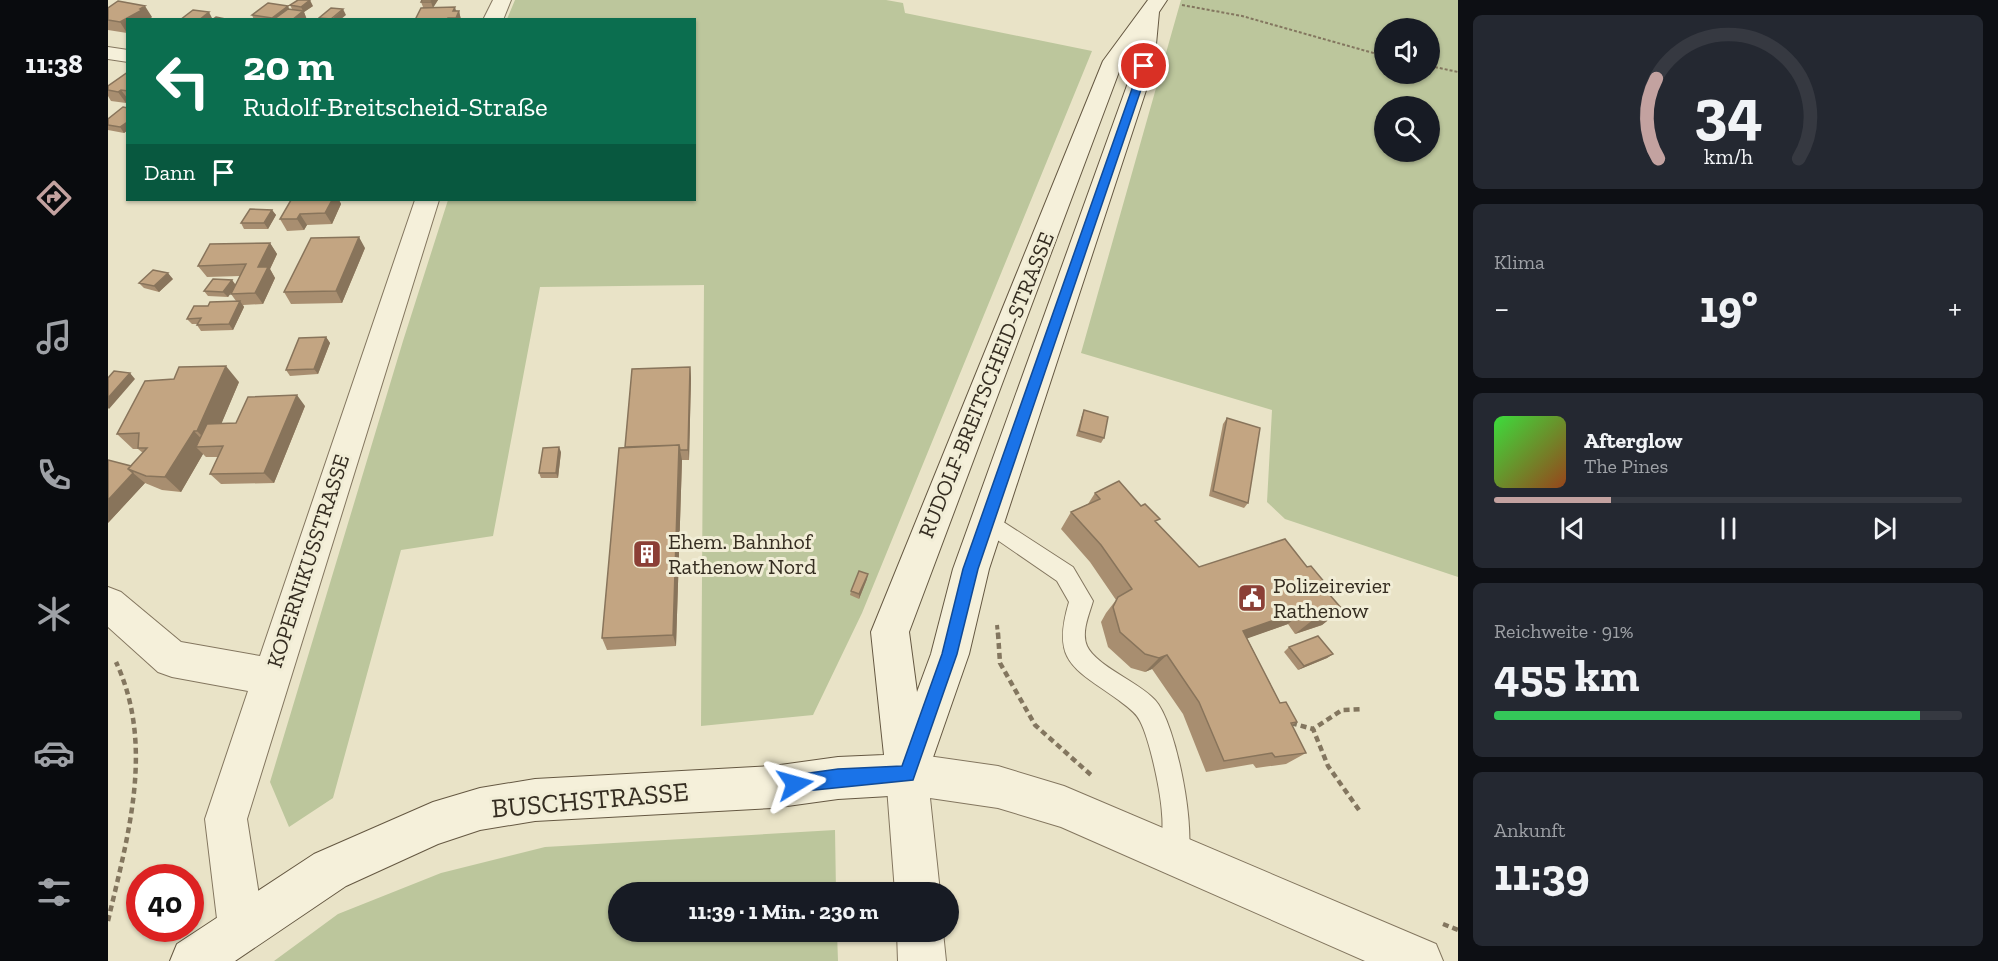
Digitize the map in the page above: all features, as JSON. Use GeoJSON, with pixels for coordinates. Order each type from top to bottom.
{"type":"FeatureCollection","features":[{"type":"Feature","properties":{"kind":"street"},"geometry":{"type":"LineString","coordinates":[[494,18],[502,0]]}},
{"type":"Feature","properties":{"kind":"street","name":"RUDOLF-BREITSCHEID-STRASSE"},"geometry":{"type":"LineString","coordinates":[[907,774],[950,654],[971,569],[1144,66],[1155,5]]}},
{"type":"Feature","properties":{"kind":"street","name":"RUDOLF-BREITSCHEID-STRASSE"},"geometry":{"type":"LineString","coordinates":[[907,774],[890,632],[920,550],[970,432],[1113,61],[1155,5]]}},
{"type":"Feature","properties":{"kind":"street"},"geometry":{"type":"LineString","coordinates":[[108,53],[126,56]]}},
{"type":"Feature","properties":{"kind":"street","name":"KOPERNIKUSSTRASSE"},"geometry":{"type":"LineString","coordinates":[[241,927],[226,819],[427,201]]}},
{"type":"Feature","properties":{"kind":"street"},"geometry":{"type":"LineString","coordinates":[[108,604],[172,659],[271,676]]}},
{"type":"Feature","properties":{"kind":"street"},"geometry":{"type":"LineString","coordinates":[[916,882],[907,774],[1009,790],[1064,807],[1419,961]]}},
{"type":"Feature","properties":{"kind":"street","name":"BUSCHSTRASSE"},"geometry":{"type":"LineString","coordinates":[[194,961],[241,927],[330,870],[433,824],[480,809],[535,800],[773,787],[838,778],[907,774]]}},
{"type":"Feature","properties":{"kind":"street"},"geometry":{"type":"LineString","coordinates":[[921,942],[922,961]]}},
{"type":"Feature","properties":{"kind":"lane"},"geometry":{"type":"LineString","coordinates":[[988,521],[1065,574],[1081,601],[1071,634],[1077,652],[1096,673],[1127,691],[1150,712],[1176,812],[1176,854]]}},
{"type":"Feature","properties":{"kind":"path"},"geometry":{"type":"LineString","coordinates":[[1155,5],[1242,16],[1374,53]]}},
{"type":"Feature","properties":{"kind":"path"},"geometry":{"type":"LineString","coordinates":[[1440,68],[1458,72]]}},
{"type":"Feature","properties":{"kind":"path"},"geometry":{"type":"LineString","coordinates":[[108,921],[127,841],[138,752],[129,690],[112,654]]}},
{"type":"Feature","properties":{"kind":"path"},"geometry":{"type":"LineString","coordinates":[[1286,722],[1313,729],[1342,710],[1363,709]]}},
{"type":"Feature","properties":{"kind":"path"},"geometry":{"type":"LineString","coordinates":[[1313,729],[1328,766],[1359,810]]}},
{"type":"Feature","properties":{"kind":"green space"},"geometry":{"type":"Polygon","coordinates":[[[515,0],[886,0],[903,3],[905,13],[1092,51],[862,613],[813,715],[701,726],[704,285],[540,287],[493,536],[401,550],[333,798],[289,827],[270,782],[448,201],[696,201],[696,18],[507,18],[515,0]]]}},
{"type":"Feature","properties":{"kind":"green space"},"geometry":{"type":"Polygon","coordinates":[[[1181,0],[1458,0],[1458,577],[1285,519],[1267,502],[1272,410],[1081,353],[1181,0]]]}},
{"type":"Feature","properties":{"kind":"green space"},"geometry":{"type":"Polygon","coordinates":[[[835,830],[836,882],[608,882],[608,942],[837,942],[838,961],[274,961],[338,914],[441,873],[545,847],[835,830]]]}},
{"type":"Feature","properties":{"kind":"building"},"geometry":{"type":"Polygon","coordinates":[[[298,0],[310,0],[301,7],[290,5],[298,0]]]}},
{"type":"Feature","properties":{"kind":"building"},"geometry":{"type":"Polygon","coordinates":[[[118,1],[145,6],[120,22],[108,20],[108,8],[118,1]]]}},
{"type":"Feature","properties":{"kind":"building"},"geometry":{"type":"Polygon","coordinates":[[[268,3],[288,6],[272,18],[252,15],[268,3]]]}},
{"type":"Feature","properties":{"kind":"building"},"geometry":{"type":"Polygon","coordinates":[[[455,7],[453,11],[459,11],[456,18],[416,18],[421,8],[455,7]]]}},
{"type":"Feature","properties":{"kind":"building"},"geometry":{"type":"Polygon","coordinates":[[[331,8],[343,9],[332,18],[319,18],[331,8]]]}},
{"type":"Feature","properties":{"kind":"building"},"geometry":{"type":"Polygon","coordinates":[[[288,9],[303,11],[294,18],[276,18],[288,9]]]}},
{"type":"Feature","properties":{"kind":"building"},"geometry":{"type":"Polygon","coordinates":[[[193,10],[209,12],[202,18],[183,18],[193,10]]]}},
{"type":"Feature","properties":{"kind":"building"},"geometry":{"type":"Polygon","coordinates":[[[126,73],[126,91],[108,90],[108,86],[126,73]]]}},
{"type":"Feature","properties":{"kind":"building"},"geometry":{"type":"Polygon","coordinates":[[[123,107],[126,108],[126,123],[120,127],[108,125],[108,119],[123,107]]]}},
{"type":"Feature","properties":{"kind":"building"},"geometry":{"type":"Polygon","coordinates":[[[290,201],[331,201],[325,213],[300,214],[297,219],[280,219],[290,201]]]}},
{"type":"Feature","properties":{"kind":"building"},"geometry":{"type":"Polygon","coordinates":[[[250,209],[272,210],[264,223],[241,223],[250,209]]]}},
{"type":"Feature","properties":{"kind":"building"},"geometry":{"type":"Polygon","coordinates":[[[359,237],[336,291],[284,292],[311,238],[359,237]]]}},
{"type":"Feature","properties":{"kind":"building"},"geometry":{"type":"Polygon","coordinates":[[[270,243],[258,267],[268,267],[255,293],[231,294],[246,264],[198,266],[210,244],[270,243]]]}},
{"type":"Feature","properties":{"kind":"building"},"geometry":{"type":"Polygon","coordinates":[[[153,270],[168,273],[154,286],[139,283],[153,270]]]}},
{"type":"Feature","properties":{"kind":"building"},"geometry":{"type":"Polygon","coordinates":[[[213,279],[232,280],[223,292],[204,291],[213,279]]]}},
{"type":"Feature","properties":{"kind":"building"},"geometry":{"type":"Polygon","coordinates":[[[240,301],[229,324],[197,325],[201,318],[187,319],[194,306],[208,306],[210,302],[240,301]]]}},
{"type":"Feature","properties":{"kind":"building"},"geometry":{"type":"Polygon","coordinates":[[[326,337],[314,369],[286,370],[299,338],[326,337]]]}},
{"type":"Feature","properties":{"kind":"building"},"geometry":{"type":"Polygon","coordinates":[[[226,366],[197,431],[194,431],[165,477],[146,476],[128,469],[147,448],[138,448],[139,433],[117,434],[145,381],[174,379],[179,367],[226,366]]]}},
{"type":"Feature","properties":{"kind":"building","name":"Ehem. Bahnhof Rathenow Nord"},"geometry":{"type":"Polygon","coordinates":[[[690,367],[688,450],[680,450],[679,445],[625,447],[632,369],[690,367]]]}},
{"type":"Feature","properties":{"kind":"building"},"geometry":{"type":"Polygon","coordinates":[[[114,371],[130,373],[108,398],[108,378],[114,371]]]}},
{"type":"Feature","properties":{"kind":"building"},"geometry":{"type":"Polygon","coordinates":[[[297,395],[264,473],[210,474],[223,446],[196,447],[207,424],[236,423],[248,397],[297,395]]]}},
{"type":"Feature","properties":{"kind":"building"},"geometry":{"type":"Polygon","coordinates":[[[1084,410],[1108,417],[1104,438],[1079,431],[1084,410]]]}},
{"type":"Feature","properties":{"kind":"building"},"geometry":{"type":"Polygon","coordinates":[[[1227,418],[1260,428],[1248,503],[1213,491],[1227,418]]]}},
{"type":"Feature","properties":{"kind":"building","name":"Ehem. Bahnhof Rathenow Nord"},"geometry":{"type":"Polygon","coordinates":[[[679,445],[673,635],[602,638],[619,448],[679,445]]]}},
{"type":"Feature","properties":{"kind":"building"},"geometry":{"type":"Polygon","coordinates":[[[559,447],[556,473],[539,473],[543,448],[559,447]]]}},
{"type":"Feature","properties":{"kind":"building"},"geometry":{"type":"Polygon","coordinates":[[[108,460],[131,466],[128,469],[133,473],[108,500],[108,460]]]}},
{"type":"Feature","properties":{"kind":"building"},"geometry":{"type":"Polygon","coordinates":[[[1119,481],[1141,506],[1145,504],[1160,519],[1155,521],[1199,567],[1285,539],[1307,567],[1311,566],[1326,584],[1322,586],[1342,609],[1314,619],[1306,609],[1243,631],[1280,703],[1286,702],[1297,722],[1291,723],[1306,753],[1275,757],[1272,753],[1224,761],[1199,702],[1167,655],[1159,658],[1145,654],[1120,632],[1113,607],[1118,597],[1132,589],[1101,545],[1071,512],[1100,499],[1095,493],[1119,481]]]}},
{"type":"Feature","properties":{"kind":"building"},"geometry":{"type":"Polygon","coordinates":[[[859,571],[868,574],[859,594],[851,591],[859,571]]]}},
{"type":"Feature","properties":{"kind":"building"},"geometry":{"type":"Polygon","coordinates":[[[1318,636],[1333,654],[1304,666],[1289,647],[1318,636]]]}},
{"type":"Feature","properties":{"kind":"place","name":"Ehem. Bahnhof Rathenow Nord"},"geometry":{"type":"Point","coordinates":[647,554]}},
{"type":"Feature","properties":{"kind":"place","name":"Polizeirevier Rathenow"},"geometry":{"type":"Point","coordinates":[1252,598]}},
{"type":"Feature","properties":{"kind":"route"},"geometry":{"type":"LineString","coordinates":[[795,784],[838,778],[907,774],[950,654],[971,569],[1144,66]]}}]}
